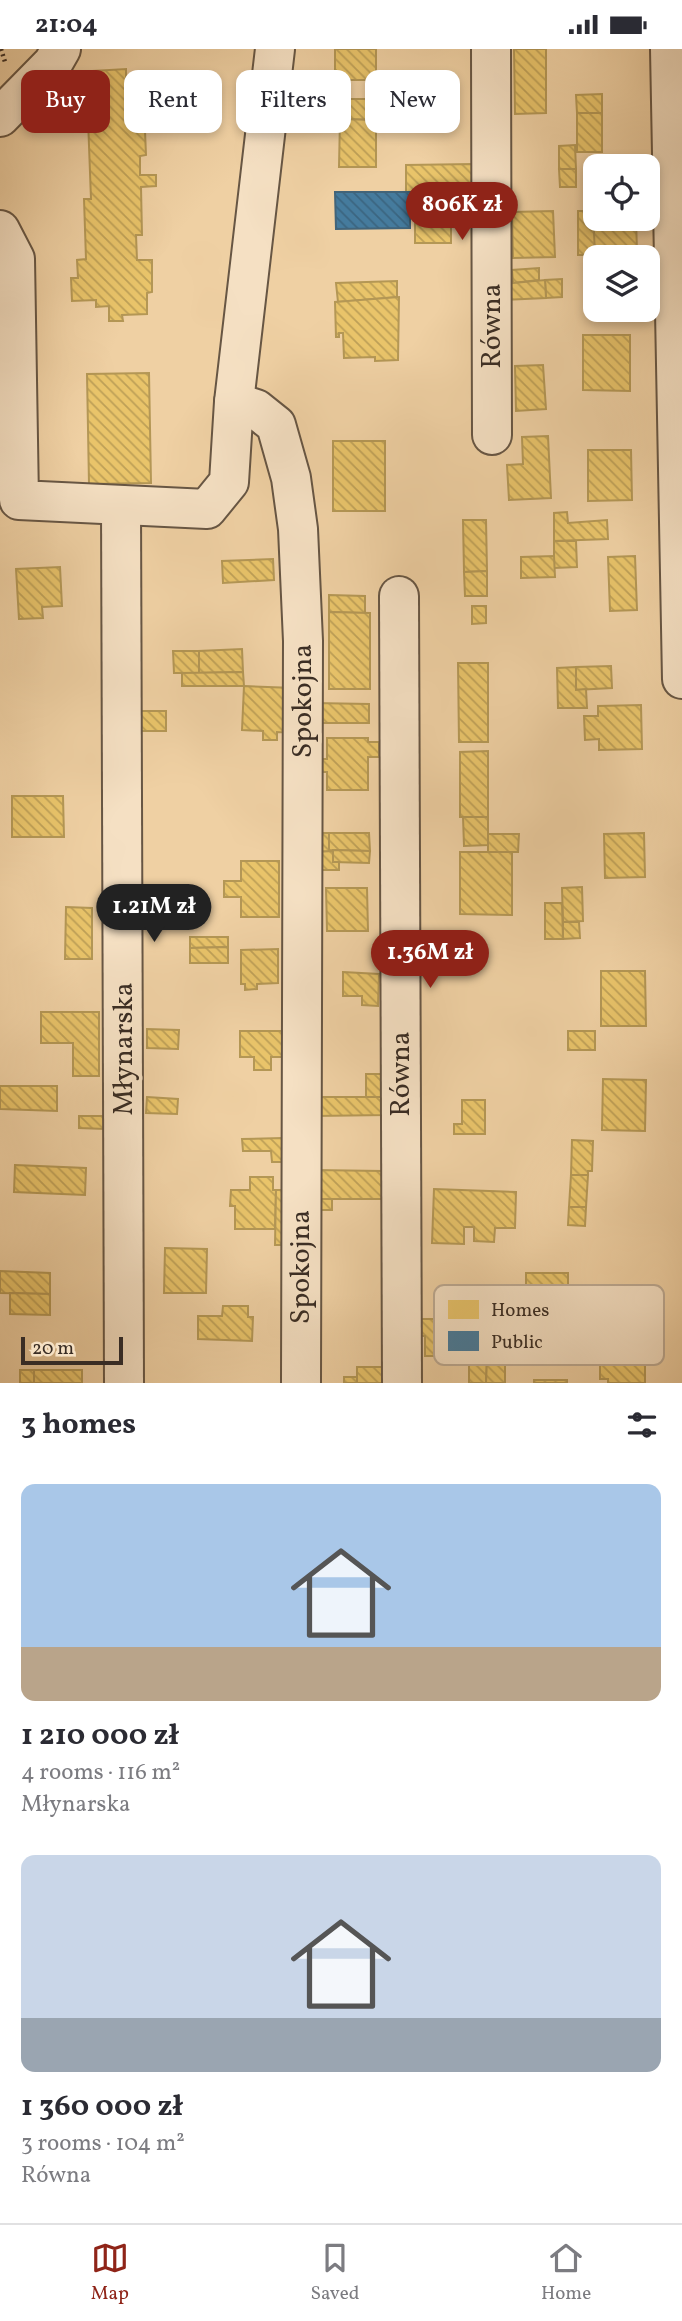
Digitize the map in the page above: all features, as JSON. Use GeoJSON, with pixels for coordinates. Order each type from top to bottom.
{"type":"FeatureCollection","features":[{"type":"Feature","properties":{"kind":"street"},"geometry":{"type":"LineString","coordinates":[[0,117],[53,63],[61,49]]}},
{"type":"Feature","properties":{"kind":"street"},"geometry":{"type":"LineString","coordinates":[[0,230],[15,259],[19,500],[206,509],[229,482],[234,402],[275,49]]}},
{"type":"Feature","properties":{"kind":"street","name":"Równa"},"geometry":{"type":"LineString","coordinates":[[491,49],[492,435]]}},
{"type":"Feature","properties":{"kind":"street"},"geometry":{"type":"LineString","coordinates":[[670,49],[682,679]]}},
{"type":"Feature","properties":{"kind":"street","name":"Spokojna"},"geometry":{"type":"LineString","coordinates":[[234,402],[256,409],[276,425],[291,478],[298,529],[303,641],[300,1103],[302,1383]]}},
{"type":"Feature","properties":{"kind":"street","name":"Młynarska"},"geometry":{"type":"LineString","coordinates":[[121,505],[124,1383]]}},
{"type":"Feature","properties":{"kind":"street","name":"Równa"},"geometry":{"type":"LineString","coordinates":[[399,596],[402,1383]]}},
{"type":"Feature","properties":{"kind":"building: Homes"},"geometry":{"type":"Polygon","coordinates":[[[335,49],[376,49],[376,70],[365,70],[365,80],[351,80],[351,70],[335,70],[335,49]]]}},
{"type":"Feature","properties":{"kind":"building: Homes"},"geometry":{"type":"Polygon","coordinates":[[[514,49],[546,49],[546,113],[515,114],[514,49]]]}},
{"type":"Feature","properties":{"kind":"building: Homes"},"geometry":{"type":"Polygon","coordinates":[[[126,69],[124,133],[145,133],[146,155],[140,156],[140,175],[156,175],[156,186],[141,187],[142,235],[136,235],[137,260],[152,260],[152,292],[147,293],[147,314],[122,315],[123,321],[109,321],[109,306],[96,307],[96,300],[72,301],[71,278],[78,278],[77,260],[86,259],[84,199],[91,199],[89,133],[110,133],[110,70],[126,69]]]}},
{"type":"Feature","properties":{"kind":"building: Homes"},"geometry":{"type":"Polygon","coordinates":[[[602,94],[602,113],[577,113],[576,95],[602,94]]]}},
{"type":"Feature","properties":{"kind":"building: Homes"},"geometry":{"type":"Polygon","coordinates":[[[351,99],[365,99],[365,120],[351,119],[351,99]]]}},
{"type":"Feature","properties":{"kind":"building: Homes"},"geometry":{"type":"Polygon","coordinates":[[[577,113],[602,113],[602,152],[577,152],[577,113]]]}},
{"type":"Feature","properties":{"kind":"building: Homes"},"geometry":{"type":"Polygon","coordinates":[[[351,119],[365,120],[365,133],[376,133],[376,167],[339,167],[340,133],[351,133],[351,119]]]}},
{"type":"Feature","properties":{"kind":"building: Homes"},"geometry":{"type":"Polygon","coordinates":[[[575,145],[576,169],[559,169],[559,146],[575,145]]]}},
{"type":"Feature","properties":{"kind":"building: Homes"},"geometry":{"type":"Polygon","coordinates":[[[473,164],[473,191],[406,192],[406,165],[473,164]]]}},
{"type":"Feature","properties":{"kind":"building: Homes"},"geometry":{"type":"Polygon","coordinates":[[[559,169],[576,169],[576,187],[560,187],[559,169]]]}},
{"type":"Feature","properties":{"kind":"building: Homes"},"geometry":{"type":"Polygon","coordinates":[[[451,191],[451,243],[415,243],[415,210],[410,210],[410,192],[451,191]]]}},
{"type":"Feature","properties":{"kind":"building: Homes"},"geometry":{"type":"Polygon","coordinates":[[[553,211],[555,257],[513,258],[512,212],[553,211]]]}},
{"type":"Feature","properties":{"kind":"building: Homes"},"geometry":{"type":"Polygon","coordinates":[[[578,211],[583,211],[583,231],[594,231],[595,245],[583,245],[583,255],[578,255],[578,211]]]}},
{"type":"Feature","properties":{"kind":"building: Homes"},"geometry":{"type":"Polygon","coordinates":[[[594,231],[636,231],[637,245],[594,245],[594,231]]]}},
{"type":"Feature","properties":{"kind":"building: Homes"},"geometry":{"type":"Polygon","coordinates":[[[539,268],[539,280],[513,283],[512,270],[539,268]]]}},
{"type":"Feature","properties":{"kind":"building: Homes"},"geometry":{"type":"Polygon","coordinates":[[[562,279],[562,297],[546,298],[545,280],[562,279]]]}},
{"type":"Feature","properties":{"kind":"building: Homes"},"geometry":{"type":"Polygon","coordinates":[[[545,280],[546,298],[504,300],[504,284],[545,280]]]}},
{"type":"Feature","properties":{"kind":"building: Homes"},"geometry":{"type":"Polygon","coordinates":[[[397,281],[397,297],[338,302],[336,283],[397,281]]]}},
{"type":"Feature","properties":{"kind":"building: Homes"},"geometry":{"type":"Polygon","coordinates":[[[399,297],[398,360],[375,361],[375,357],[344,358],[343,333],[336,337],[335,302],[399,297]]]}},
{"type":"Feature","properties":{"kind":"building: Homes"},"geometry":{"type":"Polygon","coordinates":[[[583,335],[630,335],[630,391],[583,390],[583,335]]]}},
{"type":"Feature","properties":{"kind":"building: Homes"},"geometry":{"type":"Polygon","coordinates":[[[543,365],[546,409],[516,411],[515,366],[543,365]]]}},
{"type":"Feature","properties":{"kind":"building: Homes"},"geometry":{"type":"Polygon","coordinates":[[[149,373],[151,483],[89,484],[87,374],[149,373]]]}},
{"type":"Feature","properties":{"kind":"building: Homes"},"geometry":{"type":"Polygon","coordinates":[[[548,436],[551,498],[509,500],[507,465],[523,464],[522,437],[548,436]]]}},
{"type":"Feature","properties":{"kind":"building: Homes"},"geometry":{"type":"Polygon","coordinates":[[[333,441],[385,441],[385,511],[333,511],[333,441]]]}},
{"type":"Feature","properties":{"kind":"building: Homes"},"geometry":{"type":"Polygon","coordinates":[[[588,450],[631,450],[632,500],[588,501],[588,450]]]}},
{"type":"Feature","properties":{"kind":"building: Homes"},"geometry":{"type":"Polygon","coordinates":[[[567,512],[568,523],[607,520],[608,539],[554,541],[554,513],[567,512]]]}},
{"type":"Feature","properties":{"kind":"building: Homes"},"geometry":{"type":"Polygon","coordinates":[[[463,520],[486,520],[487,571],[464,572],[463,520]]]}},
{"type":"Feature","properties":{"kind":"building: Homes"},"geometry":{"type":"Polygon","coordinates":[[[554,541],[576,541],[577,567],[554,568],[554,541]]]}},
{"type":"Feature","properties":{"kind":"building: Homes"},"geometry":{"type":"Polygon","coordinates":[[[554,556],[555,577],[521,578],[521,557],[554,556]]]}},
{"type":"Feature","properties":{"kind":"building: Homes"},"geometry":{"type":"Polygon","coordinates":[[[635,556],[637,610],[610,611],[608,557],[635,556]]]}},
{"type":"Feature","properties":{"kind":"building: Homes"},"geometry":{"type":"Polygon","coordinates":[[[273,559],[274,580],[223,583],[222,561],[273,559]]]}},
{"type":"Feature","properties":{"kind":"building: Homes"},"geometry":{"type":"Polygon","coordinates":[[[60,567],[62,606],[42,607],[43,618],[19,619],[16,569],[60,567]]]}},
{"type":"Feature","properties":{"kind":"building: Homes"},"geometry":{"type":"Polygon","coordinates":[[[487,571],[487,596],[465,596],[464,572],[487,571]]]}},
{"type":"Feature","properties":{"kind":"building: Homes"},"geometry":{"type":"Polygon","coordinates":[[[329,595],[365,596],[365,613],[329,612],[329,595]]]}},
{"type":"Feature","properties":{"kind":"building: Homes"},"geometry":{"type":"Polygon","coordinates":[[[472,606],[486,606],[486,623],[472,624],[472,606]]]}},
{"type":"Feature","properties":{"kind":"building: Homes"},"geometry":{"type":"Polygon","coordinates":[[[329,612],[370,613],[370,689],[329,689],[329,612]]]}},
{"type":"Feature","properties":{"kind":"building: Homes"},"geometry":{"type":"Polygon","coordinates":[[[242,649],[243,672],[199,673],[199,651],[242,649]]]}},
{"type":"Feature","properties":{"kind":"building: Homes"},"geometry":{"type":"Polygon","coordinates":[[[173,651],[199,651],[199,673],[174,673],[173,651]]]}},
{"type":"Feature","properties":{"kind":"building: Homes"},"geometry":{"type":"Polygon","coordinates":[[[458,663],[488,663],[488,742],[459,742],[458,663]]]}},
{"type":"Feature","properties":{"kind":"building: Homes"},"geometry":{"type":"Polygon","coordinates":[[[611,666],[612,688],[576,690],[576,667],[611,666]]]}},
{"type":"Feature","properties":{"kind":"building: Homes"},"geometry":{"type":"Polygon","coordinates":[[[576,667],[576,690],[586,689],[587,708],[558,708],[557,668],[576,667]]]}},
{"type":"Feature","properties":{"kind":"building: Homes"},"geometry":{"type":"Polygon","coordinates":[[[243,672],[244,686],[182,686],[182,673],[243,672]]]}},
{"type":"Feature","properties":{"kind":"building: Homes"},"geometry":{"type":"Polygon","coordinates":[[[244,686],[294,688],[293,733],[277,732],[277,740],[263,740],[263,731],[242,730],[244,686]]]}},
{"type":"Feature","properties":{"kind":"building: Homes"},"geometry":{"type":"Polygon","coordinates":[[[314,703],[369,704],[369,723],[314,723],[314,703]]]}},
{"type":"Feature","properties":{"kind":"building: Homes"},"geometry":{"type":"Polygon","coordinates":[[[641,705],[642,749],[599,750],[599,739],[585,740],[584,716],[598,716],[598,706],[641,705]]]}},
{"type":"Feature","properties":{"kind":"building: Homes"},"geometry":{"type":"Polygon","coordinates":[[[141,711],[166,711],[166,731],[141,731],[141,711]]]}},
{"type":"Feature","properties":{"kind":"building: Homes"},"geometry":{"type":"Polygon","coordinates":[[[327,738],[368,738],[368,742],[379,742],[379,757],[368,757],[368,790],[327,790],[327,772],[318,772],[318,759],[327,759],[327,738]]]}},
{"type":"Feature","properties":{"kind":"building: Homes"},"geometry":{"type":"Polygon","coordinates":[[[488,751],[488,817],[460,817],[460,752],[488,751]]]}},
{"type":"Feature","properties":{"kind":"building: Homes"},"geometry":{"type":"Polygon","coordinates":[[[12,796],[63,796],[64,837],[12,837],[12,796]]]}},
{"type":"Feature","properties":{"kind":"building: Homes"},"geometry":{"type":"Polygon","coordinates":[[[463,817],[488,817],[488,845],[464,846],[463,817]]]}},
{"type":"Feature","properties":{"kind":"building: Homes"},"geometry":{"type":"Polygon","coordinates":[[[315,833],[329,833],[329,850],[333,851],[315,852],[315,833]]]}},
{"type":"Feature","properties":{"kind":"building: Homes"},"geometry":{"type":"Polygon","coordinates":[[[329,833],[369,833],[370,851],[329,850],[329,833]]]}},
{"type":"Feature","properties":{"kind":"building: Homes"},"geometry":{"type":"Polygon","coordinates":[[[644,833],[645,877],[605,878],[604,834],[644,833]]]}},
{"type":"Feature","properties":{"kind":"building: Homes"},"geometry":{"type":"Polygon","coordinates":[[[488,834],[519,834],[518,852],[488,852],[488,834]]]}},
{"type":"Feature","properties":{"kind":"building: Homes"},"geometry":{"type":"Polygon","coordinates":[[[333,850],[370,851],[369,863],[333,862],[333,850]]]}},
{"type":"Feature","properties":{"kind":"building: Homes"},"geometry":{"type":"Polygon","coordinates":[[[333,851],[333,862],[339,862],[339,870],[315,870],[315,852],[333,851]]]}},
{"type":"Feature","properties":{"kind":"building: Homes"},"geometry":{"type":"Polygon","coordinates":[[[460,852],[512,852],[512,915],[460,914],[460,852]]]}},
{"type":"Feature","properties":{"kind":"building: Homes"},"geometry":{"type":"Polygon","coordinates":[[[241,861],[279,861],[279,917],[241,917],[241,897],[224,897],[224,881],[241,881],[241,861]]]}},
{"type":"Feature","properties":{"kind":"building: Homes"},"geometry":{"type":"Polygon","coordinates":[[[582,887],[583,921],[563,922],[562,888],[582,887]]]}},
{"type":"Feature","properties":{"kind":"building: Homes"},"geometry":{"type":"Polygon","coordinates":[[[326,888],[367,888],[368,931],[327,931],[326,888]]]}},
{"type":"Feature","properties":{"kind":"building: Homes"},"geometry":{"type":"Polygon","coordinates":[[[165,896],[191,897],[189,927],[164,926],[165,896]]]}},
{"type":"Feature","properties":{"kind":"building: Homes"},"geometry":{"type":"Polygon","coordinates":[[[545,903],[562,903],[563,939],[545,939],[545,903]]]}},
{"type":"Feature","properties":{"kind":"building: Homes"},"geometry":{"type":"Polygon","coordinates":[[[66,907],[92,908],[92,959],[65,959],[66,907]]]}},
{"type":"Feature","properties":{"kind":"building: Homes"},"geometry":{"type":"Polygon","coordinates":[[[563,922],[579,922],[580,938],[563,939],[563,922]]]}},
{"type":"Feature","properties":{"kind":"building: Homes"},"geometry":{"type":"Polygon","coordinates":[[[190,937],[228,937],[228,947],[190,948],[190,937]]]}},
{"type":"Feature","properties":{"kind":"building: Homes"},"geometry":{"type":"Polygon","coordinates":[[[228,947],[228,963],[190,963],[190,948],[228,947]]]}},
{"type":"Feature","properties":{"kind":"building: Homes"},"geometry":{"type":"Polygon","coordinates":[[[278,949],[278,983],[257,984],[257,989],[245,990],[245,984],[241,984],[241,950],[278,949]]]}},
{"type":"Feature","properties":{"kind":"building: Homes"},"geometry":{"type":"Polygon","coordinates":[[[601,971],[645,971],[646,1026],[601,1026],[601,971]]]}},
{"type":"Feature","properties":{"kind":"building: Homes"},"geometry":{"type":"Polygon","coordinates":[[[343,972],[379,974],[378,1006],[362,1005],[362,996],[343,996],[343,972]]]}},
{"type":"Feature","properties":{"kind":"building: Homes"},"geometry":{"type":"Polygon","coordinates":[[[41,1012],[99,1012],[99,1076],[73,1076],[73,1043],[41,1043],[41,1012]]]}},
{"type":"Feature","properties":{"kind":"building: Homes"},"geometry":{"type":"Polygon","coordinates":[[[147,1029],[179,1030],[178,1049],[147,1048],[147,1029]]]}},
{"type":"Feature","properties":{"kind":"building: Homes"},"geometry":{"type":"Polygon","coordinates":[[[240,1031],[285,1031],[285,1057],[271,1057],[271,1070],[254,1070],[254,1057],[240,1057],[240,1031]]]}},
{"type":"Feature","properties":{"kind":"building: Homes"},"geometry":{"type":"Polygon","coordinates":[[[568,1031],[595,1031],[595,1050],[568,1050],[568,1031]]]}},
{"type":"Feature","properties":{"kind":"building: Homes"},"geometry":{"type":"Polygon","coordinates":[[[366,1074],[386,1074],[386,1097],[366,1097],[366,1074]]]}},
{"type":"Feature","properties":{"kind":"building: Homes"},"geometry":{"type":"Polygon","coordinates":[[[603,1079],[646,1080],[645,1131],[602,1130],[603,1079]]]}},
{"type":"Feature","properties":{"kind":"building: Homes"},"geometry":{"type":"Polygon","coordinates":[[[0,1086],[57,1086],[57,1111],[0,1109],[0,1086]]]}},
{"type":"Feature","properties":{"kind":"building: Homes"},"geometry":{"type":"Polygon","coordinates":[[[147,1097],[178,1099],[177,1114],[146,1113],[147,1097]]]}},
{"type":"Feature","properties":{"kind":"building: Homes"},"geometry":{"type":"Polygon","coordinates":[[[315,1097],[386,1097],[386,1115],[315,1116],[315,1097]]]}},
{"type":"Feature","properties":{"kind":"building: Homes"},"geometry":{"type":"Polygon","coordinates":[[[462,1100],[485,1100],[485,1134],[454,1134],[454,1124],[462,1124],[462,1100]]]}},
{"type":"Feature","properties":{"kind":"building: Homes"},"geometry":{"type":"Polygon","coordinates":[[[79,1116],[105,1116],[105,1129],[79,1128],[79,1116]]]}},
{"type":"Feature","properties":{"kind":"building: Homes"},"geometry":{"type":"Polygon","coordinates":[[[282,1138],[283,1162],[272,1162],[271,1151],[243,1151],[242,1139],[282,1138]]]}},
{"type":"Feature","properties":{"kind":"building: Homes"},"geometry":{"type":"Polygon","coordinates":[[[572,1140],[593,1141],[592,1171],[588,1171],[588,1175],[571,1175],[572,1140]]]}},
{"type":"Feature","properties":{"kind":"building: Homes"},"geometry":{"type":"Polygon","coordinates":[[[15,1165],[86,1168],[85,1195],[14,1192],[15,1165]]]}},
{"type":"Feature","properties":{"kind":"building: Homes"},"geometry":{"type":"Polygon","coordinates":[[[315,1170],[382,1171],[382,1199],[314,1199],[315,1170]]]}},
{"type":"Feature","properties":{"kind":"building: Homes"},"geometry":{"type":"Polygon","coordinates":[[[571,1175],[588,1175],[586,1207],[569,1207],[571,1175]]]}},
{"type":"Feature","properties":{"kind":"building: Homes"},"geometry":{"type":"Polygon","coordinates":[[[250,1177],[273,1177],[273,1190],[276,1190],[275,1229],[235,1229],[235,1206],[230,1206],[231,1190],[250,1190],[250,1177]]]}},
{"type":"Feature","properties":{"kind":"building: Homes"},"geometry":{"type":"Polygon","coordinates":[[[434,1189],[516,1192],[515,1228],[495,1228],[494,1242],[474,1241],[474,1227],[464,1227],[464,1244],[432,1243],[434,1189]]]}},
{"type":"Feature","properties":{"kind":"building: Homes"},"geometry":{"type":"Polygon","coordinates":[[[276,1190],[293,1190],[294,1245],[275,1245],[276,1190]]]}},
{"type":"Feature","properties":{"kind":"building: Homes"},"geometry":{"type":"Polygon","coordinates":[[[319,1199],[332,1199],[332,1210],[319,1210],[319,1199]]]}},
{"type":"Feature","properties":{"kind":"building: Homes"},"geometry":{"type":"Polygon","coordinates":[[[569,1207],[586,1207],[585,1226],[568,1225],[569,1207]]]}},
{"type":"Feature","properties":{"kind":"building: Homes"},"geometry":{"type":"Polygon","coordinates":[[[165,1248],[207,1249],[206,1293],[164,1293],[165,1248]]]}},
{"type":"Feature","properties":{"kind":"building: Homes"},"geometry":{"type":"Polygon","coordinates":[[[0,1271],[50,1273],[50,1294],[0,1293],[0,1271]]]}},
{"type":"Feature","properties":{"kind":"building: Homes"},"geometry":{"type":"Polygon","coordinates":[[[526,1273],[568,1273],[568,1285],[526,1285],[526,1273]]]}},
{"type":"Feature","properties":{"kind":"building: Homes"},"geometry":{"type":"Polygon","coordinates":[[[10,1293],[50,1294],[50,1315],[10,1314],[10,1293]]]}},
{"type":"Feature","properties":{"kind":"building: Homes"},"geometry":{"type":"Polygon","coordinates":[[[223,1306],[248,1306],[248,1317],[253,1317],[252,1341],[198,1339],[198,1316],[222,1316],[223,1306]]]}},
{"type":"Feature","properties":{"kind":"building: Homes"},"geometry":{"type":"Polygon","coordinates":[[[417,1319],[434,1319],[434,1356],[425,1356],[425,1336],[417,1336],[417,1319]]]}},
{"type":"Feature","properties":{"kind":"building: Homes"},"geometry":{"type":"Polygon","coordinates":[[[469,1365],[487,1365],[486,1383],[469,1383],[469,1365]]]}},
{"type":"Feature","properties":{"kind":"building: Homes"},"geometry":{"type":"Polygon","coordinates":[[[487,1365],[505,1365],[505,1383],[486,1383],[487,1365]]]}},
{"type":"Feature","properties":{"kind":"building: Homes"},"geometry":{"type":"Polygon","coordinates":[[[600,1365],[645,1365],[645,1383],[608,1383],[608,1379],[600,1379],[600,1365]]]}},
{"type":"Feature","properties":{"kind":"building: Homes"},"geometry":{"type":"Polygon","coordinates":[[[357,1367],[385,1367],[385,1383],[357,1383],[357,1367]]]}},
{"type":"Feature","properties":{"kind":"building: Homes"},"geometry":{"type":"Polygon","coordinates":[[[20,1370],[34,1370],[34,1383],[20,1383],[20,1370]]]}},
{"type":"Feature","properties":{"kind":"building: Homes"},"geometry":{"type":"Polygon","coordinates":[[[34,1370],[82,1370],[82,1383],[34,1383],[34,1370]]]}},
{"type":"Feature","properties":{"kind":"building: Homes"},"geometry":{"type":"Polygon","coordinates":[[[344,1377],[357,1377],[357,1383],[344,1383],[344,1377]]]}},
{"type":"Feature","properties":{"kind":"building: Homes"},"geometry":{"type":"Polygon","coordinates":[[[534,1380],[567,1380],[567,1383],[534,1383],[534,1380]]]}},
{"type":"Feature","properties":{"kind":"building: Public"},"geometry":{"type":"Polygon","coordinates":[[[335,192],[410,192],[410,228],[336,229],[335,192]]]}}]}
